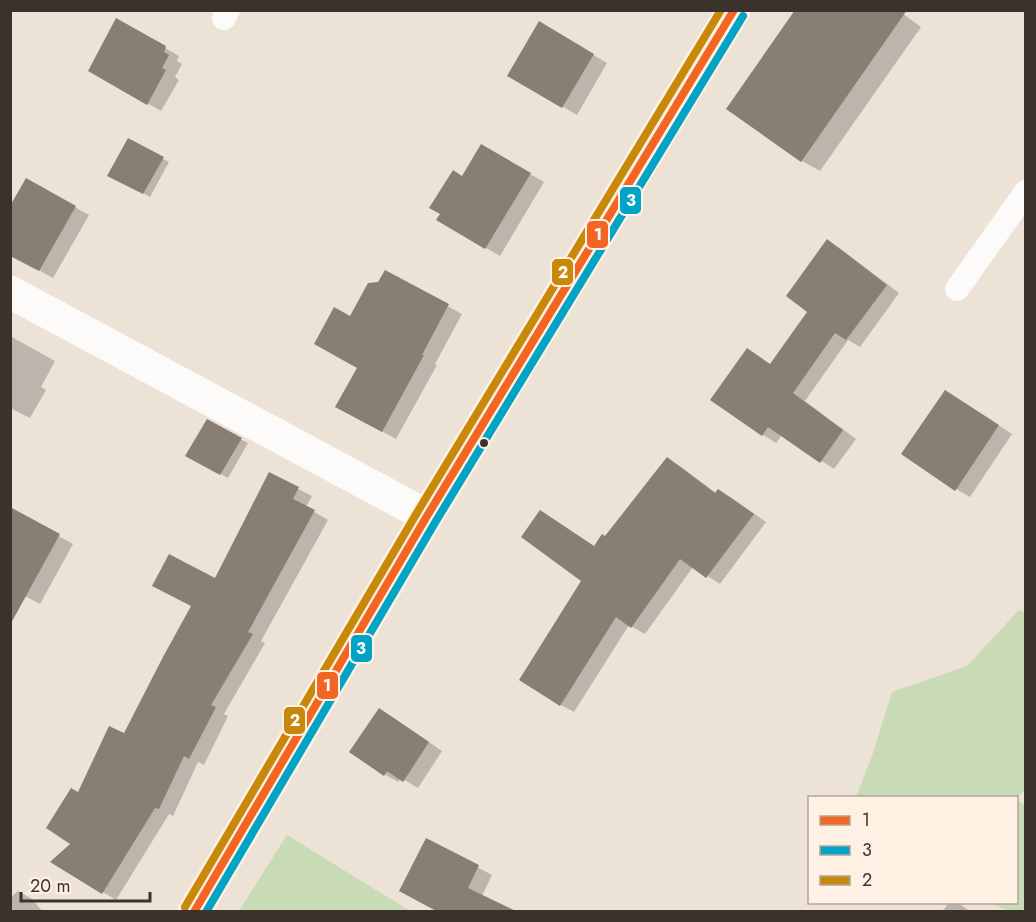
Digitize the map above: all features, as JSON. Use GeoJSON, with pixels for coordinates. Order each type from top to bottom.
{"type":"FeatureCollection","features":[{"type":"Feature","properties":{"kind":"street"},"geometry":{"type":"LineString","coordinates":[[194,912],[427,516],[734,10]]}},
{"type":"Feature","properties":{"kind":"street"},"geometry":{"type":"LineString","coordinates":[[10,292],[427,516]]}},
{"type":"Feature","properties":{"kind":"lane"},"geometry":{"type":"LineString","coordinates":[[957,289],[1026,192]]}},
{"type":"Feature","properties":{"kind":"green space"},"geometry":{"type":"Polygon","coordinates":[[[1019,610],[1026,613],[1025,790],[1018,797],[856,796],[872,756],[892,692],[967,666],[1019,610]]]}},
{"type":"Feature","properties":{"kind":"green space"},"geometry":{"type":"Polygon","coordinates":[[[1018,800],[1025,805],[1025,911],[1009,911],[993,904],[1018,904],[1018,800]]]}},
{"type":"Feature","properties":{"kind":"green space"},"geometry":{"type":"Polygon","coordinates":[[[287,835],[410,911],[239,911],[287,835]]]}},
{"type":"Feature","properties":{"kind":"building"},"geometry":{"type":"Polygon","coordinates":[[[795,10],[907,10],[801,162],[726,109],[795,10]]]}},
{"type":"Feature","properties":{"kind":"building"},"geometry":{"type":"Polygon","coordinates":[[[116,18],[166,46],[164,52],[169,55],[162,68],[166,70],[147,105],[88,71],[116,18]]]}},
{"type":"Feature","properties":{"kind":"building"},"geometry":{"type":"Polygon","coordinates":[[[539,21],[594,54],[562,108],[507,76],[539,21]]]}},
{"type":"Feature","properties":{"kind":"building"},"geometry":{"type":"Polygon","coordinates":[[[128,138],[164,157],[143,194],[107,176],[128,138]]]}},
{"type":"Feature","properties":{"kind":"building"},"geometry":{"type":"Polygon","coordinates":[[[481,144],[531,173],[485,249],[436,220],[440,214],[429,208],[453,170],[462,176],[481,144]]]}},
{"type":"Feature","properties":{"kind":"building"},"geometry":{"type":"Polygon","coordinates":[[[26,178],[76,206],[39,271],[10,256],[10,206],[26,178]]]}},
{"type":"Feature","properties":{"kind":"building"},"geometry":{"type":"Polygon","coordinates":[[[827,239],[887,285],[846,340],[835,333],[793,393],[843,430],[820,463],[768,427],[762,436],[710,400],[747,348],[770,364],[807,312],[786,296],[827,239]]]}},
{"type":"Feature","properties":{"kind":"building"},"geometry":{"type":"Polygon","coordinates":[[[385,270],[449,304],[382,432],[335,407],[357,368],[314,344],[334,307],[350,316],[368,283],[378,282],[385,270]]]}},
{"type":"Feature","properties":{"kind":"building"},"geometry":{"type":"Polygon","coordinates":[[[945,390],[999,425],[955,491],[901,454],[945,390]]]}},
{"type":"Feature","properties":{"kind":"building"},"geometry":{"type":"Polygon","coordinates":[[[207,419],[242,438],[220,475],[185,456],[207,419]]]}},
{"type":"Feature","properties":{"kind":"building"},"geometry":{"type":"Polygon","coordinates":[[[667,457],[715,493],[718,489],[754,514],[706,578],[680,559],[631,628],[616,617],[560,706],[519,680],[581,581],[521,537],[540,510],[594,546],[602,534],[605,536],[667,457]]]}},
{"type":"Feature","properties":{"kind":"building"},"geometry":{"type":"Polygon","coordinates":[[[269,472],[299,487],[293,499],[315,510],[248,632],[253,634],[211,705],[216,707],[189,759],[184,756],[159,809],[155,808],[102,894],[50,862],[70,844],[46,828],[71,788],[78,792],[109,726],[124,733],[191,606],[152,586],[169,554],[215,578],[269,472]]]}},
{"type":"Feature","properties":{"kind":"building"},"geometry":{"type":"Polygon","coordinates":[[[10,507],[60,534],[10,625],[10,507]]]}},
{"type":"Feature","properties":{"kind":"building"},"geometry":{"type":"Polygon","coordinates":[[[379,708],[429,742],[403,782],[387,771],[384,776],[349,752],[379,708]]]}},
{"type":"Feature","properties":{"kind":"building"},"geometry":{"type":"Polygon","coordinates":[[[426,838],[479,865],[468,888],[518,912],[438,912],[399,891],[426,838]]]}},
{"type":"Feature","properties":{"kind":"transit line","name":"2"},"geometry":{"type":"LineString","coordinates":[[185,907],[418,511],[721,10]]}},
{"type":"Feature","properties":{"kind":"transit line","name":"1"},"geometry":{"type":"LineString","coordinates":[[194,912],[427,516],[734,10]]}},
{"type":"Feature","properties":{"kind":"transit line","name":"3"},"geometry":{"type":"LineString","coordinates":[[206,912],[436,521],[743,16]]}}]}
